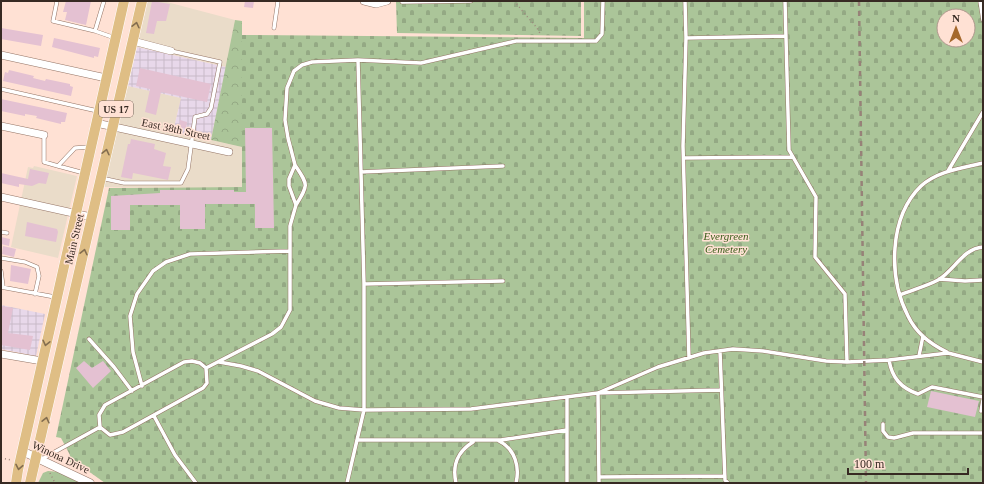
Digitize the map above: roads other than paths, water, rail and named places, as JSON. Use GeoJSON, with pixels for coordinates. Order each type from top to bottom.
{"type":"FeatureCollection","features":[{"type":"Feature","properties":{"kind":"main road","name":"Main Street"},"geometry":{"type":"LineString","coordinates":[[16,483],[56,297],[124,1]]}},
{"type":"Feature","properties":{"kind":"main road","name":"Main Street"},"geometry":{"type":"LineString","coordinates":[[30,483],[39,459],[100,178],[142,1]]}},
{"type":"Feature","properties":{"kind":"street"},"geometry":{"type":"LineString","coordinates":[[364,1],[376,4],[386,2]]}},
{"type":"Feature","properties":{"kind":"street"},"geometry":{"type":"LineString","coordinates":[[133,41],[172,51]]}},
{"type":"Feature","properties":{"kind":"street"},"geometry":{"type":"LineString","coordinates":[[1,55],[106,78]]}},
{"type":"Feature","properties":{"kind":"street","name":"East 38th Street"},"geometry":{"type":"LineString","coordinates":[[96,123],[229,152]]}},
{"type":"Feature","properties":{"kind":"street"},"geometry":{"type":"LineString","coordinates":[[1,126],[44,135]]}},
{"type":"Feature","properties":{"kind":"street"},"geometry":{"type":"LineString","coordinates":[[1,197],[92,217]]}},
{"type":"Feature","properties":{"kind":"street"},"geometry":{"type":"LineString","coordinates":[[1,354],[42,361]]}},
{"type":"Feature","properties":{"kind":"street","name":"Winona Drive"},"geometry":{"type":"LineString","coordinates":[[22,451],[90,483]]}},
{"type":"Feature","properties":{"kind":"lane"},"geometry":{"type":"LineString","coordinates":[[57,1],[52,21],[95,31],[116,39]]}},
{"type":"Feature","properties":{"kind":"lane"},"geometry":{"type":"LineString","coordinates":[[95,31],[104,1]]}},
{"type":"Feature","properties":{"kind":"lane"},"geometry":{"type":"LineString","coordinates":[[274,28],[278,1]]}},
{"type":"Feature","properties":{"kind":"lane"},"geometry":{"type":"LineString","coordinates":[[402,2],[471,1]]}},
{"type":"Feature","properties":{"kind":"lane"},"geometry":{"type":"LineString","coordinates":[[206,368],[272,334],[287,318],[291,300],[290,226],[296,205],[305,189],[306,181],[295,165],[285,120],[287,88],[294,71],[302,65],[312,62],[358,60],[421,62],[516,41],[596,41],[602,34],[603,1]]}},
{"type":"Feature","properties":{"kind":"lane"},"geometry":{"type":"LineString","coordinates":[[685,1],[686,38],[684,158],[689,358]]}},
{"type":"Feature","properties":{"kind":"lane"},"geometry":{"type":"LineString","coordinates":[[785,1],[789,150],[816,197],[815,257],[845,294],[847,362]]}},
{"type":"Feature","properties":{"kind":"lane"},"geometry":{"type":"LineString","coordinates":[[980,1],[983,20]]}},
{"type":"Feature","properties":{"kind":"lane"},"geometry":{"type":"LineString","coordinates":[[686,38],[785,36]]}},
{"type":"Feature","properties":{"kind":"lane"},"geometry":{"type":"LineString","coordinates":[[100,178],[124,183],[180,183],[188,169],[193,143],[195,117],[207,114],[211,108],[220,62],[172,51]]}},
{"type":"Feature","properties":{"kind":"lane"},"geometry":{"type":"LineString","coordinates":[[347,483],[364,410],[364,284],[358,60]]}},
{"type":"Feature","properties":{"kind":"lane"},"geometry":{"type":"LineString","coordinates":[[1,89],[115,115]]}},
{"type":"Feature","properties":{"kind":"lane"},"geometry":{"type":"LineString","coordinates":[[948,172],[983,112]]}},
{"type":"Feature","properties":{"kind":"lane"},"geometry":{"type":"LineString","coordinates":[[44,135],[44,162],[84,173]]}},
{"type":"Feature","properties":{"kind":"lane"},"geometry":{"type":"LineString","coordinates":[[58,166],[75,148],[90,147]]}},
{"type":"Feature","properties":{"kind":"lane"},"geometry":{"type":"LineString","coordinates":[[684,158],[793,157]]}},
{"type":"Feature","properties":{"kind":"lane"},"geometry":{"type":"LineString","coordinates":[[983,163],[940,173],[922,185],[909,199],[899,221],[895,250],[900,295],[908,316],[923,336],[933,345],[948,353],[983,362]]}},
{"type":"Feature","properties":{"kind":"lane"},"geometry":{"type":"LineString","coordinates":[[295,165],[289,179],[289,186],[296,205]]}},
{"type":"Feature","properties":{"kind":"lane"},"geometry":{"type":"LineString","coordinates":[[361,172],[503,166]]}},
{"type":"Feature","properties":{"kind":"lane"},"geometry":{"type":"LineString","coordinates":[[1,232],[7,233]]}},
{"type":"Feature","properties":{"kind":"lane"},"geometry":{"type":"LineString","coordinates":[[900,295],[939,279],[957,261],[974,248],[983,247]]}},
{"type":"Feature","properties":{"kind":"lane"},"geometry":{"type":"LineString","coordinates":[[142,386],[133,352],[130,316],[136,294],[153,271],[166,262],[190,254],[290,251]]}},
{"type":"Feature","properties":{"kind":"lane"},"geometry":{"type":"LineString","coordinates":[[1,258],[25,262],[37,267],[39,276],[35,294]]}},
{"type":"Feature","properties":{"kind":"lane"},"geometry":{"type":"LineString","coordinates":[[1,271],[2,287],[56,297]]}},
{"type":"Feature","properties":{"kind":"lane"},"geometry":{"type":"LineString","coordinates":[[939,279],[966,281],[983,280]]}},
{"type":"Feature","properties":{"kind":"lane"},"geometry":{"type":"LineString","coordinates":[[364,284],[503,281]]}},
{"type":"Feature","properties":{"kind":"lane"},"geometry":{"type":"LineString","coordinates":[[919,356],[923,336]]}},
{"type":"Feature","properties":{"kind":"lane"},"geometry":{"type":"LineString","coordinates":[[89,339],[132,391]]}},
{"type":"Feature","properties":{"kind":"lane"},"geometry":{"type":"LineString","coordinates":[[598,393],[652,370],[689,358],[720,351],[747,349],[826,361],[847,362],[889,360],[948,353]]}},
{"type":"Feature","properties":{"kind":"lane"},"geometry":{"type":"LineString","coordinates":[[720,351],[726,480]]}},
{"type":"Feature","properties":{"kind":"lane"},"geometry":{"type":"LineString","coordinates":[[889,360],[891,370],[898,382],[906,390],[918,394],[932,387],[983,399],[981,412]]}},
{"type":"Feature","properties":{"kind":"lane"},"geometry":{"type":"LineString","coordinates":[[100,427],[99,415],[101,410],[106,405],[184,362],[200,364],[206,368]]}},
{"type":"Feature","properties":{"kind":"lane"},"geometry":{"type":"LineString","coordinates":[[219,362],[258,371],[315,401],[339,408],[364,410],[471,409],[598,393],[721,390]]}},
{"type":"Feature","properties":{"kind":"lane"},"geometry":{"type":"LineString","coordinates":[[100,427],[110,434],[117,435],[154,416],[203,388],[207,383],[206,368]]}},
{"type":"Feature","properties":{"kind":"lane"},"geometry":{"type":"LineString","coordinates":[[598,393],[599,483]]}},
{"type":"Feature","properties":{"kind":"lane"},"geometry":{"type":"LineString","coordinates":[[567,398],[567,483]]}},
{"type":"Feature","properties":{"kind":"lane"},"geometry":{"type":"LineString","coordinates":[[154,416],[175,456],[196,483]]}},
{"type":"Feature","properties":{"kind":"lane"},"geometry":{"type":"LineString","coordinates":[[883,424],[885,435],[894,438],[913,433],[983,434]]}},
{"type":"Feature","properties":{"kind":"lane"},"geometry":{"type":"LineString","coordinates":[[39,459],[100,427]]}},
{"type":"Feature","properties":{"kind":"lane"},"geometry":{"type":"LineString","coordinates":[[357,440],[474,442],[567,430]]}},
{"type":"Feature","properties":{"kind":"lane"},"geometry":{"type":"LineString","coordinates":[[497,440],[506,445],[515,458],[518,474],[516,483]]}},
{"type":"Feature","properties":{"kind":"lane"},"geometry":{"type":"LineString","coordinates":[[456,483],[454,471],[457,457],[466,447],[474,442]]}},
{"type":"Feature","properties":{"kind":"lane"},"geometry":{"type":"LineString","coordinates":[[599,477],[726,480]]}},
{"type":"Feature","properties":{"kind":"lane"},"geometry":{"type":"LineString","coordinates":[[720,483],[726,480]]}},
{"type":"Feature","properties":{"kind":"railway"},"geometry":{"type":"LineString","coordinates":[[859,1],[866,483]]}},
{"type":"Feature","properties":{"kind":"park label","name":"Evergreen Cemetery"},"geometry":{"type":"Point","coordinates":[726,242]}}]}
